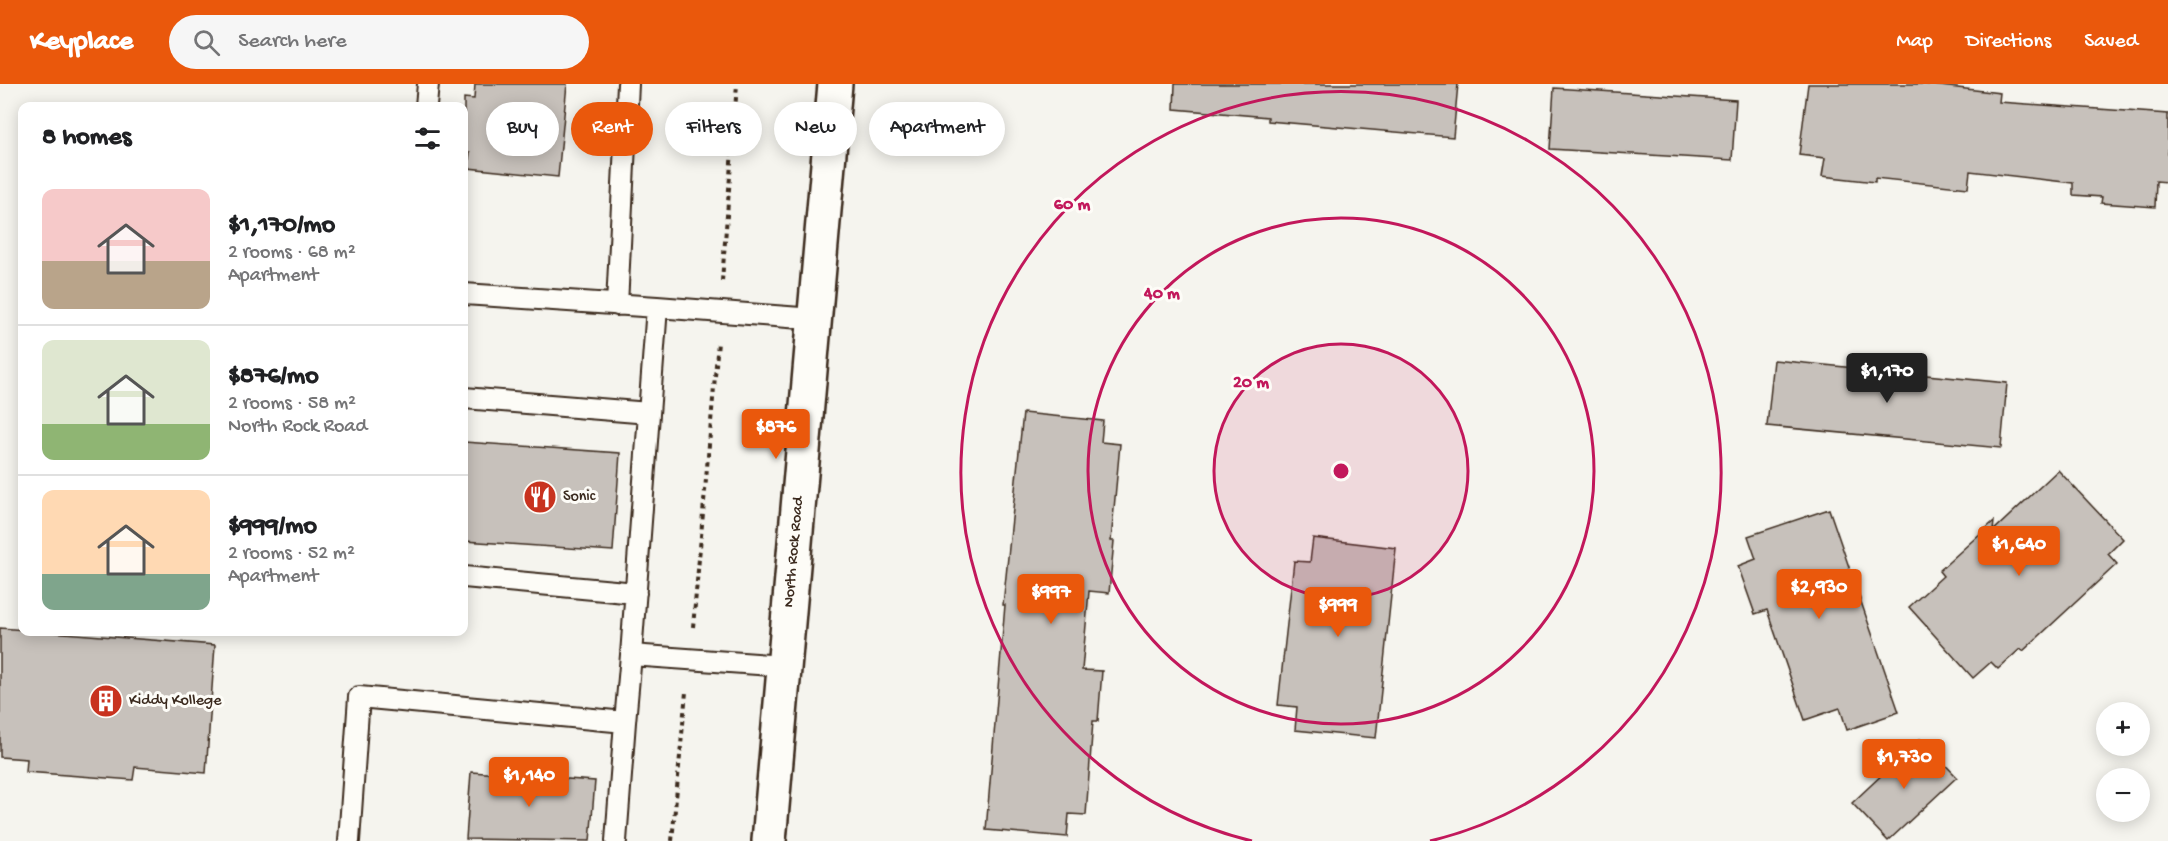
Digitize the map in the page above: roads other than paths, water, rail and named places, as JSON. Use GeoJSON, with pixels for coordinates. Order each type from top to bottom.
{"type":"FeatureCollection","features":[{"type":"Feature","properties":{"kind":"main road","name":"North Rock Road"},"geometry":{"type":"LineString","coordinates":[[769,841],[835,84]]}},
{"type":"Feature","properties":{"kind":"lane"},"geometry":{"type":"LineString","coordinates":[[426,102],[428,84]]}},
{"type":"Feature","properties":{"kind":"lane"},"geometry":{"type":"LineString","coordinates":[[617,305],[628,84]]}},
{"type":"Feature","properties":{"kind":"lane"},"geometry":{"type":"LineString","coordinates":[[468,294],[814,319]]}},
{"type":"Feature","properties":{"kind":"lane"},"geometry":{"type":"LineString","coordinates":[[616,841],[657,308]]}},
{"type":"Feature","properties":{"kind":"lane"},"geometry":{"type":"LineString","coordinates":[[468,398],[649,413]]}},
{"type":"Feature","properties":{"kind":"lane"},"geometry":{"type":"LineString","coordinates":[[468,578],[636,592]]}},
{"type":"Feature","properties":{"kind":"lane"},"geometry":{"type":"LineString","coordinates":[[631,655],[784,666]]}},
{"type":"Feature","properties":{"kind":"lane"},"geometry":{"type":"LineString","coordinates":[[349,841],[359,697],[625,722]]}},
{"type":"Feature","properties":{"kind":"place","name":"Sonic"},"geometry":{"type":"Point","coordinates":[540,497]}},
{"type":"Feature","properties":{"kind":"place","name":"Kiddy Kollege"},"geometry":{"type":"Point","coordinates":[106,701]}}]}
